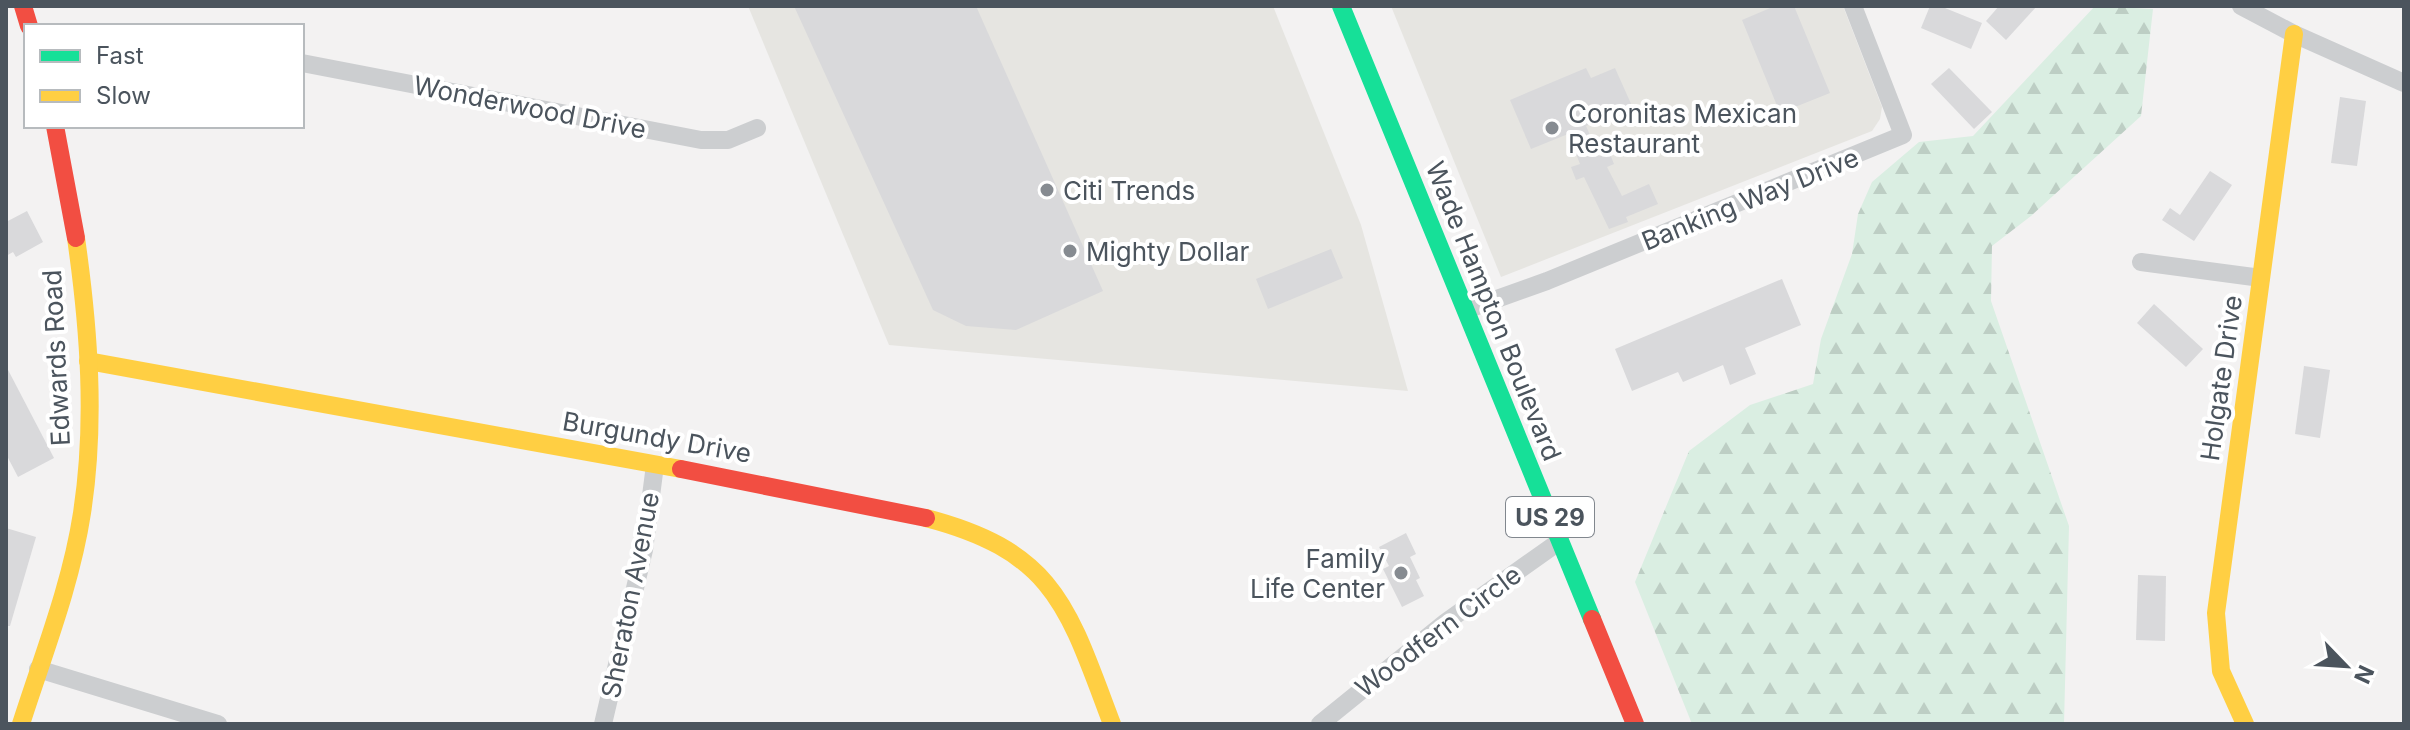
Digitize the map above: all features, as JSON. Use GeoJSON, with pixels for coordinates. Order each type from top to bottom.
{"type":"FeatureCollection","features":[{"type":"Feature","properties":{"kind":"street","name":"Wade Hampton Boulevard"},"geometry":{"type":"LineString","coordinates":[[1341,6],[1635,724]]}},
{"type":"Feature","properties":{"kind":"street","name":"Banking Way Drive"},"geometry":{"type":"LineString","coordinates":[[1466,310],[1547,281],[1903,135],[1853,6]]}},
{"type":"Feature","properties":{"kind":"street"},"geometry":{"type":"LineString","coordinates":[[2241,6],[2294,34],[2404,83]]}},
{"type":"Feature","properties":{"kind":"street","name":"Holgate Drive"},"geometry":{"type":"LineString","coordinates":[[2245,724],[2223,685],[2215,625],[2226,521],[2294,34]]}},
{"type":"Feature","properties":{"kind":"street","name":"Wonderwood Drive"},"geometry":{"type":"LineString","coordinates":[[304,63],[701,140],[728,140],[757,128]]}},
{"type":"Feature","properties":{"kind":"street","name":"Edwards Road"},"geometry":{"type":"LineString","coordinates":[[21,724],[67,579],[82,514],[89,435],[88,361],[72,217],[55,128]]}},
{"type":"Feature","properties":{"kind":"street"},"geometry":{"type":"LineString","coordinates":[[2141,262],[2261,278]]}},
{"type":"Feature","properties":{"kind":"street","name":"Burgundy Drive"},"geometry":{"type":"LineString","coordinates":[[88,361],[655,465],[748,478],[899,511],[967,530],[1029,562],[1050,589],[1081,646],[1112,724]]}},
{"type":"Feature","properties":{"kind":"street","name":"Sheraton Avenue"},"geometry":{"type":"LineString","coordinates":[[603,724],[644,550],[655,465]]}},
{"type":"Feature","properties":{"kind":"street","name":"Woodfern Circle"},"geometry":{"type":"LineString","coordinates":[[1320,724],[1446,622],[1560,541]]}},
{"type":"Feature","properties":{"kind":"street"},"geometry":{"type":"LineString","coordinates":[[38,669],[218,724]]}},
{"type":"Feature","properties":{"kind":"shaded area"},"geometry":{"type":"Polygon","coordinates":[[[748,6],[1273,6],[1361,225],[1408,391],[889,345],[748,6]]]}},
{"type":"Feature","properties":{"kind":"shaded area"},"geometry":{"type":"Polygon","coordinates":[[[1391,6],[1843,6],[1882,107],[1880,119],[1872,131],[1501,277],[1391,6]]]}},
{"type":"Feature","properties":{"kind":"green space"},"geometry":{"type":"Polygon","coordinates":[[[2095,6],[2153,9],[2141,116],[2031,216],[1992,246],[1991,301],[2069,526],[2064,724],[1692,724],[1635,582],[1689,451],[1750,405],[1813,384],[1821,339],[1852,254],[1858,214],[1872,182],[1919,142],[1973,136],[2095,6]]]}},
{"type":"Feature","properties":{"kind":"building"},"geometry":{"type":"Polygon","coordinates":[[[794,6],[976,6],[1103,291],[1016,330],[966,326],[933,310],[794,6]]]}},
{"type":"Feature","properties":{"kind":"building"},"geometry":{"type":"Polygon","coordinates":[[[1775,6],[1794,6],[1830,93],[1780,113],[1742,20],[1775,6]]]}},
{"type":"Feature","properties":{"kind":"building"},"geometry":{"type":"Polygon","coordinates":[[[1930,6],[1940,6],[1982,23],[1971,49],[1921,28],[1930,6]]]}},
{"type":"Feature","properties":{"kind":"building"},"geometry":{"type":"Polygon","coordinates":[[[1999,6],[2037,6],[2006,40],[1986,21],[1999,6]]]}},
{"type":"Feature","properties":{"kind":"building","name":"Coronitas Mexican Restaurant"},"geometry":{"type":"Polygon","coordinates":[[[1586,68],[1591,78],[1615,68],[1632,106],[1586,126],[1599,156],[1610,154],[1614,164],[1607,167],[1622,196],[1649,184],[1658,204],[1626,217],[1628,222],[1609,229],[1584,177],[1576,180],[1571,167],[1580,164],[1568,134],[1531,149],[1510,100],[1586,68]]]}},
{"type":"Feature","properties":{"kind":"building"},"geometry":{"type":"Polygon","coordinates":[[[1949,68],[1992,112],[1974,129],[1931,84],[1949,68]]]}},
{"type":"Feature","properties":{"kind":"building"},"geometry":{"type":"Polygon","coordinates":[[[2340,97],[2366,101],[2357,166],[2331,163],[2340,97]]]}},
{"type":"Feature","properties":{"kind":"building"},"geometry":{"type":"Polygon","coordinates":[[[2210,171],[2232,185],[2194,241],[2162,220],[2170,208],[2180,215],[2210,171]]]}},
{"type":"Feature","properties":{"kind":"building"},"geometry":{"type":"Polygon","coordinates":[[[27,211],[43,242],[16,257],[13,252],[6,256],[6,222],[27,211]]]}},
{"type":"Feature","properties":{"kind":"building"},"geometry":{"type":"Polygon","coordinates":[[[1331,249],[1343,278],[1268,309],[1256,279],[1331,249]]]}},
{"type":"Feature","properties":{"kind":"building"},"geometry":{"type":"Polygon","coordinates":[[[1782,279],[1801,325],[1745,348],[1756,374],[1730,385],[1723,365],[1683,382],[1678,372],[1632,391],[1615,349],[1782,279]]]}},
{"type":"Feature","properties":{"kind":"building"},"geometry":{"type":"Polygon","coordinates":[[[2154,304],[2203,349],[2186,367],[2137,323],[2154,304]]]}},
{"type":"Feature","properties":{"kind":"building"},"geometry":{"type":"Polygon","coordinates":[[[6,366],[54,458],[18,477],[6,454],[6,366]]]}},
{"type":"Feature","properties":{"kind":"building"},"geometry":{"type":"Polygon","coordinates":[[[2304,366],[2330,370],[2320,438],[2295,434],[2304,366]]]}},
{"type":"Feature","properties":{"kind":"building"},"geometry":{"type":"Polygon","coordinates":[[[6,528],[36,537],[10,626],[6,626],[6,528]]]}},
{"type":"Feature","properties":{"kind":"building","name":"Family Life Center"},"geometry":{"type":"Polygon","coordinates":[[[1406,533],[1416,554],[1410,557],[1424,596],[1402,607],[1383,569],[1389,566],[1379,547],[1406,533]]]}},
{"type":"Feature","properties":{"kind":"building"},"geometry":{"type":"Polygon","coordinates":[[[2138,575],[2166,576],[2165,641],[2136,640],[2138,575]]]}},
{"type":"Feature","properties":{"kind":"traffic: fast"},"geometry":{"type":"LineString","coordinates":[[1341,6],[1592,619]]}},
{"type":"Feature","properties":{"kind":"traffic: slow"},"geometry":{"type":"LineString","coordinates":[[2245,724],[2221,671],[2216,613],[2294,34]]}},
{"type":"Feature","properties":{"kind":"traffic: slow"},"geometry":{"type":"LineString","coordinates":[[21,724],[71,567],[86,479],[89,376],[76,238]]}},
{"type":"Feature","properties":{"kind":"traffic: slow"},"geometry":{"type":"LineString","coordinates":[[88,361],[681,469]]}},
{"type":"Feature","properties":{"kind":"traffic: slow"},"geometry":{"type":"LineString","coordinates":[[926,518],[970,532],[1004,548],[1030,568],[1051,590],[1083,648],[1112,724]]}},
{"type":"Feature","properties":{"kind":"traffic: jam"},"geometry":{"type":"LineString","coordinates":[[23,6],[28,24]]}},
{"type":"Feature","properties":{"kind":"traffic: jam"},"geometry":{"type":"LineString","coordinates":[[55,128],[76,238]]}},
{"type":"Feature","properties":{"kind":"traffic: jam"},"geometry":{"type":"LineString","coordinates":[[681,469],[926,518]]}},
{"type":"Feature","properties":{"kind":"traffic: jam"},"geometry":{"type":"LineString","coordinates":[[1592,619],[1635,724]]}},
{"type":"Feature","properties":{"kind":"place","name":"Coronitas Mexican Restaurant"},"geometry":{"type":"Point","coordinates":[1552,128]}},
{"type":"Feature","properties":{"kind":"place","name":"Citi Trends"},"geometry":{"type":"Point","coordinates":[1047,190]}},
{"type":"Feature","properties":{"kind":"place","name":"Mighty Dollar"},"geometry":{"type":"Point","coordinates":[1070,251]}},
{"type":"Feature","properties":{"kind":"place","name":"Family Life Center"},"geometry":{"type":"Point","coordinates":[1401,573]}}]}
